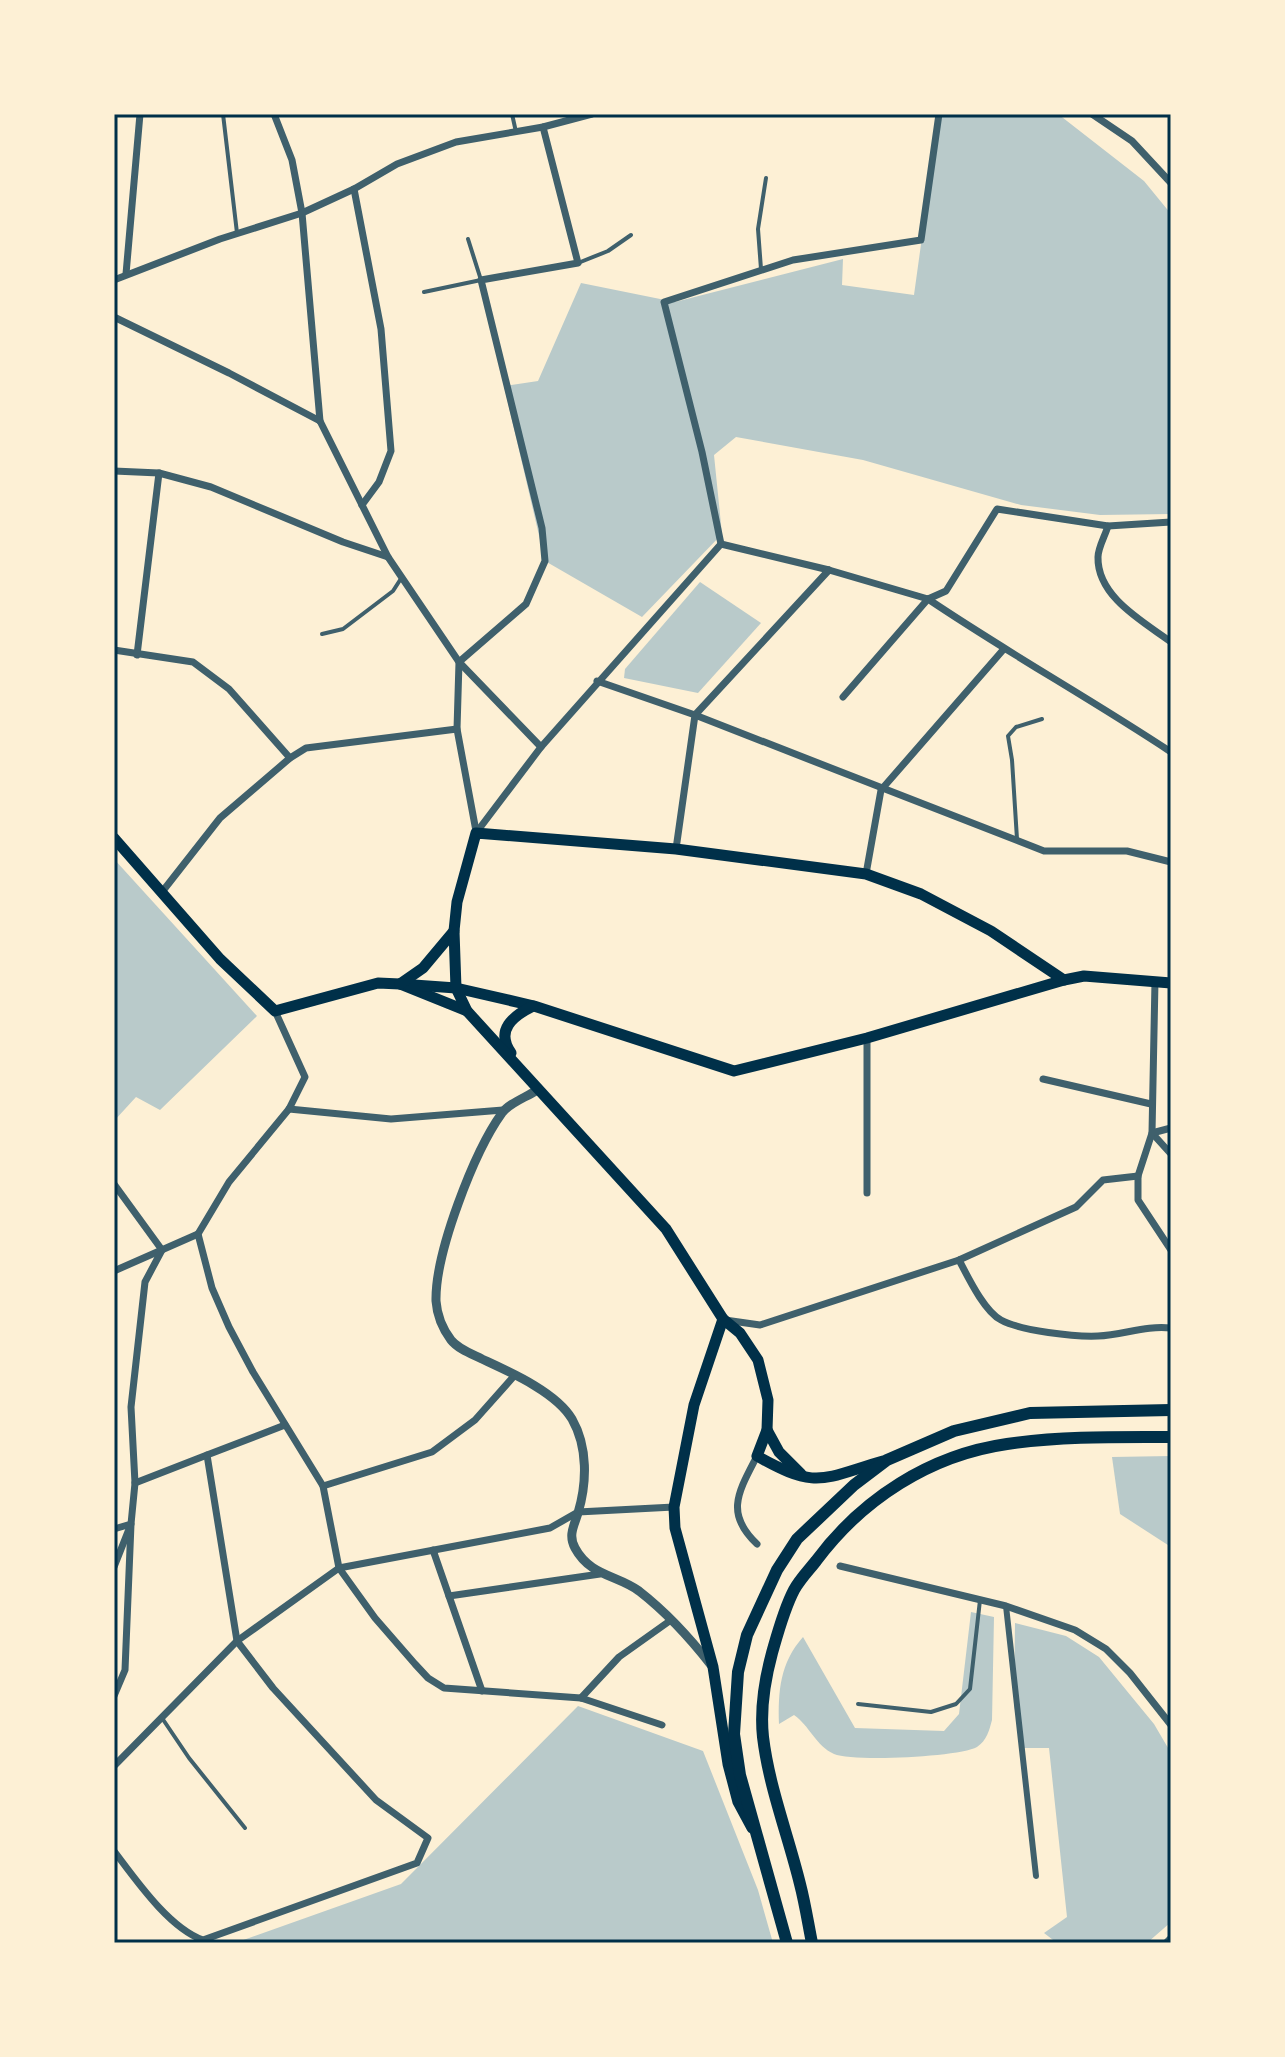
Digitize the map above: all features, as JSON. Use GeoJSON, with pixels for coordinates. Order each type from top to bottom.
{"type":"FeatureCollection","features":[{"type":"Feature","properties":{"kind":"main road"},"geometry":{"type":"LineString","coordinates":[[1064,980],[991,931],[921,894],[866,874],[676,849],[476,833],[457,902],[454,931],[456,988],[467,1011],[666,1229],[723,1319],[740,1333],[758,1360],[768,1400],[767,1430],[757,1456],[807,1479],[827,1479],[887,1460],[954,1431],[1030,1413],[1171,1410]]}},
{"type":"Feature","properties":{"kind":"main road"},"geometry":{"type":"LineString","coordinates":[[114,838],[220,959],[275,1011],[362,986],[400,984],[456,988],[534,1006],[734,1071],[867,1038],[1064,980],[1084,976],[1171,983]]}},
{"type":"Feature","properties":{"kind":"main road"},"geometry":{"type":"LineString","coordinates":[[400,984],[423,968],[454,931]]}},
{"type":"Feature","properties":{"kind":"main road"},"geometry":{"type":"LineString","coordinates":[[400,984],[467,1011]]}},
{"type":"Feature","properties":{"kind":"main road"},"geometry":{"type":"LineString","coordinates":[[534,1006],[509,1023],[504,1043],[537,1090]]}},
{"type":"Feature","properties":{"kind":"main road"},"geometry":{"type":"LineString","coordinates":[[723,1319],[694,1405],[674,1507],[675,1528],[713,1667],[728,1764],[738,1802],[757,1839]]}},
{"type":"Feature","properties":{"kind":"main road"},"geometry":{"type":"LineString","coordinates":[[767,1430],[779,1452],[807,1479]]}},
{"type":"Feature","properties":{"kind":"main road"},"geometry":{"type":"LineString","coordinates":[[812,1943],[801,1884],[779,1810],[763,1735],[763,1702],[768,1667],[778,1630],[795,1588],[842,1527],[872,1500],[911,1476],[942,1463],[1006,1444],[1171,1437]]}},
{"type":"Feature","properties":{"kind":"main road"},"geometry":{"type":"LineString","coordinates":[[787,1943],[740,1775],[734,1734],[738,1672],[747,1635],[777,1570],[797,1539],[854,1485],[887,1460]]}},
{"type":"Feature","properties":{"kind":"street"},"geometry":{"type":"LineString","coordinates":[[126,274],[140,114]]}},
{"type":"Feature","properties":{"kind":"street"},"geometry":{"type":"LineString","coordinates":[[274,114],[292,160],[302,213],[320,421],[388,557],[459,662],[541,747]]}},
{"type":"Feature","properties":{"kind":"street"},"geometry":{"type":"LineString","coordinates":[[114,280],[237,233],[302,213],[354,189],[397,164],[456,142],[543,127],[592,114]]}},
{"type":"Feature","properties":{"kind":"street"},"geometry":{"type":"LineString","coordinates":[[721,544],[702,452],[664,302],[793,260],[921,240],[939,114]]}},
{"type":"Feature","properties":{"kind":"street"},"geometry":{"type":"LineString","coordinates":[[1096,115],[1132,141],[1171,183]]}},
{"type":"Feature","properties":{"kind":"street"},"geometry":{"type":"LineString","coordinates":[[476,833],[457,729],[459,662],[526,604],[545,561],[542,528],[481,280],[578,263],[543,127]]}},
{"type":"Feature","properties":{"kind":"street"},"geometry":{"type":"LineString","coordinates":[[354,189],[381,329],[391,451],[379,482],[362,505]]}},
{"type":"Feature","properties":{"kind":"street"},"geometry":{"type":"LineString","coordinates":[[114,317],[320,421]]}},
{"type":"Feature","properties":{"kind":"street"},"geometry":{"type":"LineString","coordinates":[[114,471],[159,473],[211,487],[343,542],[388,557]]}},
{"type":"Feature","properties":{"kind":"street"},"geometry":{"type":"LineString","coordinates":[[137,655],[159,473]]}},
{"type":"Feature","properties":{"kind":"street"},"geometry":{"type":"LineString","coordinates":[[843,697],[928,599],[946,591],[997,509],[1108,526],[1171,522]]}},
{"type":"Feature","properties":{"kind":"street"},"geometry":{"type":"LineString","coordinates":[[1108,526],[1098,556],[1102,576],[1113,595],[1131,613],[1171,642]]}},
{"type":"Feature","properties":{"kind":"street"},"geometry":{"type":"LineString","coordinates":[[721,544],[829,570],[928,599],[1003,650],[1118,717],[1171,752]]}},
{"type":"Feature","properties":{"kind":"street"},"geometry":{"type":"LineString","coordinates":[[476,833],[541,747],[721,544]]}},
{"type":"Feature","properties":{"kind":"street"},"geometry":{"type":"LineString","coordinates":[[676,849],[695,715],[829,570]]}},
{"type":"Feature","properties":{"kind":"street"},"geometry":{"type":"LineString","coordinates":[[114,650],[193,662],[229,689],[290,758]]}},
{"type":"Feature","properties":{"kind":"street"},"geometry":{"type":"LineString","coordinates":[[866,874],[881,790],[1003,650]]}},
{"type":"Feature","properties":{"kind":"street"},"geometry":{"type":"LineString","coordinates":[[597,681],[695,715],[1044,851],[1127,851],[1171,862]]}},
{"type":"Feature","properties":{"kind":"street"},"geometry":{"type":"LineString","coordinates":[[162,892],[220,818],[306,748],[457,729]]}},
{"type":"Feature","properties":{"kind":"street"},"geometry":{"type":"LineString","coordinates":[[1155,981],[1152,1133],[1138,1176],[1138,1200],[1171,1250]]}},
{"type":"Feature","properties":{"kind":"street"},"geometry":{"type":"LineString","coordinates":[[114,1271],[198,1234],[229,1182],[289,1109],[305,1077],[275,1011]]}},
{"type":"Feature","properties":{"kind":"street"},"geometry":{"type":"LineString","coordinates":[[867,1038],[867,1193]]}},
{"type":"Feature","properties":{"kind":"street"},"geometry":{"type":"LineString","coordinates":[[1043,1079],[1151,1104]]}},
{"type":"Feature","properties":{"kind":"street"},"geometry":{"type":"LineString","coordinates":[[289,1109],[391,1119],[503,1110],[537,1090]]}},
{"type":"Feature","properties":{"kind":"street"},"geometry":{"type":"LineString","coordinates":[[503,1110],[452,1219],[439,1265],[436,1302],[441,1325],[454,1343],[541,1390],[570,1415],[581,1437],[585,1466],[578,1512],[571,1530],[573,1546],[600,1574]]}},
{"type":"Feature","properties":{"kind":"street"},"geometry":{"type":"LineString","coordinates":[[1152,1133],[1171,1128]]}},
{"type":"Feature","properties":{"kind":"street"},"geometry":{"type":"LineString","coordinates":[[1152,1133],[1171,1154]]}},
{"type":"Feature","properties":{"kind":"street"},"geometry":{"type":"LineString","coordinates":[[723,1319],[760,1325],[959,1260],[1076,1207],[1103,1180],[1138,1176]]}},
{"type":"Feature","properties":{"kind":"street"},"geometry":{"type":"LineString","coordinates":[[114,1184],[162,1250]]}},
{"type":"Feature","properties":{"kind":"street"},"geometry":{"type":"LineString","coordinates":[[198,1234],[212,1288],[229,1327],[323,1486],[339,1568],[375,1618],[428,1678],[444,1688],[581,1698],[662,1725]]}},
{"type":"Feature","properties":{"kind":"street"},"geometry":{"type":"LineString","coordinates":[[114,1696],[125,1670],[135,1483],[131,1407],[145,1282],[162,1250]]}},
{"type":"Feature","properties":{"kind":"street"},"geometry":{"type":"LineString","coordinates":[[959,1260],[979,1296],[999,1320],[1047,1332],[1097,1336],[1158,1326],[1171,1328]]}},
{"type":"Feature","properties":{"kind":"street"},"geometry":{"type":"LineString","coordinates":[[323,1486],[432,1452],[475,1420],[515,1375]]}},
{"type":"Feature","properties":{"kind":"street"},"geometry":{"type":"LineString","coordinates":[[135,1483],[285,1425]]}},
{"type":"Feature","properties":{"kind":"street"},"geometry":{"type":"LineString","coordinates":[[114,1851],[173,1920],[192,1936],[203,1940],[417,1863],[428,1838],[367,1791],[273,1688],[237,1641],[207,1455]]}},
{"type":"Feature","properties":{"kind":"street"},"geometry":{"type":"LineString","coordinates":[[757,1456],[739,1491],[737,1510],[747,1534],[757,1544]]}},
{"type":"Feature","properties":{"kind":"street"},"geometry":{"type":"LineString","coordinates":[[114,1766],[237,1641],[339,1568],[550,1528],[578,1512],[674,1507]]}},
{"type":"Feature","properties":{"kind":"street"},"geometry":{"type":"LineString","coordinates":[[114,1529],[131,1524]]}},
{"type":"Feature","properties":{"kind":"street"},"geometry":{"type":"LineString","coordinates":[[114,1567],[131,1524]]}},
{"type":"Feature","properties":{"kind":"street"},"geometry":{"type":"LineString","coordinates":[[433,1550],[482,1691]]}},
{"type":"Feature","properties":{"kind":"street"},"geometry":{"type":"LineString","coordinates":[[840,1566],[1006,1606],[1075,1630],[1106,1649],[1130,1673],[1171,1725]]}},
{"type":"Feature","properties":{"kind":"street"},"geometry":{"type":"LineString","coordinates":[[449,1596],[600,1574],[621,1580],[638,1591],[671,1620],[713,1667]]}},
{"type":"Feature","properties":{"kind":"street"},"geometry":{"type":"LineString","coordinates":[[1006,1606],[1036,1876]]}},
{"type":"Feature","properties":{"kind":"street"},"geometry":{"type":"LineString","coordinates":[[581,1698],[619,1657],[671,1620]]}},
{"type":"Feature","properties":{"kind":"street"},"geometry":{"type":"LineString","coordinates":[[1166,1943],[1171,1938]]}},
{"type":"Feature","properties":{"kind":"lane"},"geometry":{"type":"LineString","coordinates":[[223,114],[237,233]]}},
{"type":"Feature","properties":{"kind":"lane"},"geometry":{"type":"LineString","coordinates":[[512,114],[516,132]]}},
{"type":"Feature","properties":{"kind":"lane"},"geometry":{"type":"LineString","coordinates":[[761,269],[758,229],[766,178]]}},
{"type":"Feature","properties":{"kind":"lane"},"geometry":{"type":"LineString","coordinates":[[578,263],[608,251],[631,235]]}},
{"type":"Feature","properties":{"kind":"lane"},"geometry":{"type":"LineString","coordinates":[[424,292],[481,280],[468,239]]}},
{"type":"Feature","properties":{"kind":"lane"},"geometry":{"type":"LineString","coordinates":[[322,634],[343,629],[393,591],[402,577]]}},
{"type":"Feature","properties":{"kind":"lane"},"geometry":{"type":"LineString","coordinates":[[1017,841],[1008,736],[1016,727],[1042,719]]}},
{"type":"Feature","properties":{"kind":"lane"},"geometry":{"type":"LineString","coordinates":[[858,1704],[931,1712],[956,1704],[970,1689],[980,1600]]}},
{"type":"Feature","properties":{"kind":"lane"},"geometry":{"type":"LineString","coordinates":[[161,1718],[245,1828]]}},
{"type":"Feature","properties":{"kind":"shaded area"},"geometry":{"type":"Polygon","coordinates":[[[939,114],[1058,114],[1144,181],[1171,214],[1171,514],[1100,515],[1021,505],[863,460],[736,437],[714,455],[722,534],[642,617],[545,561],[504,386],[538,381],[581,283],[675,302],[843,259],[842,285],[914,295],[939,114]]]}},
{"type":"Feature","properties":{"kind":"shaded area"},"geometry":{"type":"Polygon","coordinates":[[[700,582],[761,623],[698,693],[624,678],[625,669],[700,582]]]}},
{"type":"Feature","properties":{"kind":"shaded area"},"geometry":{"type":"Polygon","coordinates":[[[114,859],[257,1016],[160,1110],[136,1097],[114,1121],[114,859]]]}},
{"type":"Feature","properties":{"kind":"shaded area"},"geometry":{"type":"Polygon","coordinates":[[[1171,1456],[1171,1547],[1120,1514],[1112,1457],[1171,1456]]]}},
{"type":"Feature","properties":{"kind":"shaded area"},"geometry":{"type":"Polygon","coordinates":[[[971,1612],[994,1617],[992,1720],[989,1732],[977,1747],[929,1756],[845,1756],[828,1750],[794,1715],[779,1724],[779,1700],[785,1667],[803,1637],[855,1728],[944,1731],[959,1714],[971,1612]]]}},
{"type":"Feature","properties":{"kind":"shaded area"},"geometry":{"type":"Polygon","coordinates":[[[1015,1623],[1066,1636],[1099,1657],[1154,1724],[1171,1753],[1171,1922],[1147,1943],[1057,1943],[1044,1933],[1067,1917],[1049,1748],[1024,1748],[1014,1706],[1015,1623]]]}},
{"type":"Feature","properties":{"kind":"shaded area"},"geometry":{"type":"Polygon","coordinates":[[[578,1706],[703,1751],[758,1890],[773,1943],[235,1943],[401,1884],[578,1706]]]}}]}
